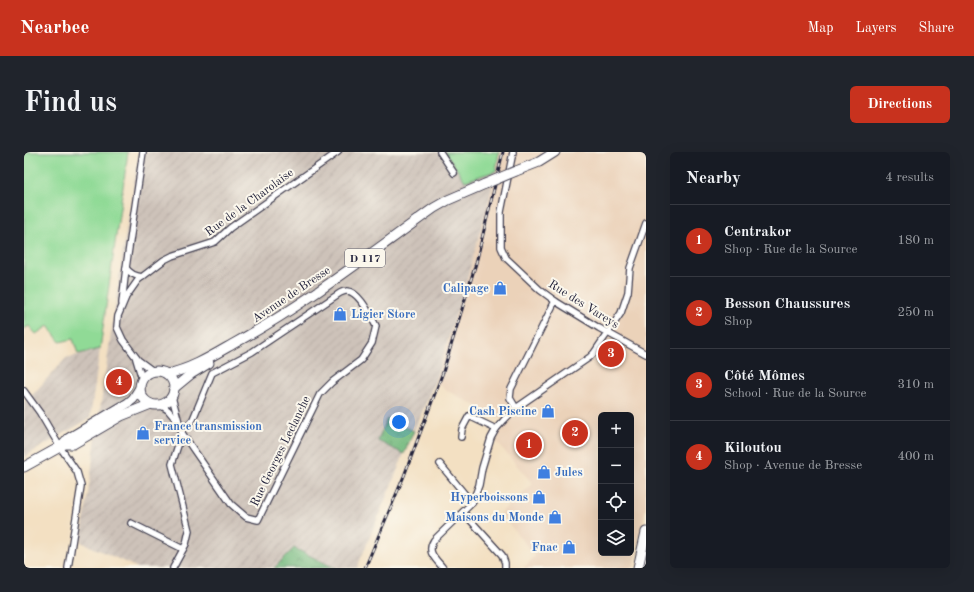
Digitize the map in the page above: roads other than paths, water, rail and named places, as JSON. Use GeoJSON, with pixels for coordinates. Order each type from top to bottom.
{"type":"FeatureCollection","features":[{"type":"Feature","properties":{"kind":"main road","name":"Avenue de Bresse"},"geometry":{"type":"LineString","coordinates":[[167,374],[206,360],[299,305],[434,208],[448,200],[539,162],[555,152]]}},
{"type":"Feature","properties":{"kind":"main road","name":"Avenue de Bresse"},"geometry":{"type":"LineString","coordinates":[[174,388],[191,374],[216,360],[248,336]]}},
{"type":"Feature","properties":{"kind":"main road"},"geometry":{"type":"LineString","coordinates":[[24,467],[62,446],[73,444],[121,416],[168,401],[172,397],[174,382],[167,374],[158,370],[145,375],[133,399],[69,438],[62,446]]}},
{"type":"Feature","properties":{"kind":"main road"},"geometry":{"type":"LineString","coordinates":[[141,384],[143,398],[156,404]]}},
{"type":"Feature","properties":{"kind":"main road"},"geometry":{"type":"LineString","coordinates":[[638,568],[646,532]]}},
{"type":"Feature","properties":{"kind":"main road"},"geometry":{"type":"LineString","coordinates":[[642,568],[646,555]]}},
{"type":"Feature","properties":{"kind":"street"},"geometry":{"type":"LineString","coordinates":[[122,306],[143,152]]}},
{"type":"Feature","properties":{"kind":"street","name":"Rue de la Charolaise"},"geometry":{"type":"LineString","coordinates":[[133,354],[123,340],[117,327],[122,306],[129,293],[142,278],[172,256],[215,242],[230,228],[338,152]]}},
{"type":"Feature","properties":{"kind":"street"},"geometry":{"type":"LineString","coordinates":[[440,152],[454,173]]}},
{"type":"Feature","properties":{"kind":"street","name":"Rue des Vareys"},"geometry":{"type":"LineString","coordinates":[[513,152],[502,204],[501,247],[506,258],[540,290],[555,301],[646,354]]}},
{"type":"Feature","properties":{"kind":"street"},"geometry":{"type":"LineString","coordinates":[[443,568],[433,557],[431,546],[434,540],[472,503],[480,485],[482,468],[491,438],[496,429],[516,408],[590,357],[608,333],[621,312],[625,302],[628,292],[630,268],[646,223]]}},
{"type":"Feature","properties":{"kind":"street"},"geometry":{"type":"LineString","coordinates":[[126,268],[135,276],[142,278]]}},
{"type":"Feature","properties":{"kind":"street","name":"Rue Georges Leclanche"},"geometry":{"type":"LineString","coordinates":[[347,291],[360,299],[376,326],[372,343],[361,360],[332,382],[320,394],[258,520],[246,518],[232,504],[182,430],[193,419],[212,373],[252,352],[340,293],[347,291]]}},
{"type":"Feature","properties":{"kind":"street"},"geometry":{"type":"LineString","coordinates":[[516,408],[510,398],[511,389],[555,301]]}},
{"type":"Feature","properties":{"kind":"street"},"geometry":{"type":"LineString","coordinates":[[133,354],[142,364],[153,371]]}},
{"type":"Feature","properties":{"kind":"street"},"geometry":{"type":"LineString","coordinates":[[133,354],[139,366],[141,384]]}},
{"type":"Feature","properties":{"kind":"street"},"geometry":{"type":"LineString","coordinates":[[24,391],[62,446],[77,472],[81,486],[68,568]]}},
{"type":"Feature","properties":{"kind":"street"},"geometry":{"type":"LineString","coordinates":[[172,397],[182,430],[172,464],[188,524],[188,538],[184,549],[173,568]]}},
{"type":"Feature","properties":{"kind":"street"},"geometry":{"type":"LineString","coordinates":[[156,404],[168,410],[182,430]]}},
{"type":"Feature","properties":{"kind":"street"},"geometry":{"type":"LineString","coordinates":[[461,437],[462,429],[469,416],[496,429]]}},
{"type":"Feature","properties":{"kind":"street"},"geometry":{"type":"LineString","coordinates":[[440,464],[472,503]]}},
{"type":"Feature","properties":{"kind":"street"},"geometry":{"type":"LineString","coordinates":[[463,512],[502,555],[505,563],[504,568]]}},
{"type":"Feature","properties":{"kind":"street"},"geometry":{"type":"LineString","coordinates":[[131,523],[184,549]]}},
{"type":"Feature","properties":{"kind":"railway"},"geometry":{"type":"LineString","coordinates":[[365,568],[404,476],[443,372],[476,263],[503,152]]}},
{"type":"Feature","properties":{"kind":"place","name":"Calipage"},"geometry":{"type":"Point","coordinates":[500,288]}},
{"type":"Feature","properties":{"kind":"place","name":"Ligier Store"},"geometry":{"type":"Point","coordinates":[340,314]}},
{"type":"Feature","properties":{"kind":"place","name":"Côté Mômes"},"geometry":{"type":"Point","coordinates":[611,354]}},
{"type":"Feature","properties":{"kind":"place","name":"Kiloutou"},"geometry":{"type":"Point","coordinates":[119,382]}},
{"type":"Feature","properties":{"kind":"place","name":"Cash Piscine"},"geometry":{"type":"Point","coordinates":[548,411]}},
{"type":"Feature","properties":{"kind":"place","name":"France transmission service"},"geometry":{"type":"Point","coordinates":[143,433]}},
{"type":"Feature","properties":{"kind":"place","name":"Besson Chaussures"},"geometry":{"type":"Point","coordinates":[575,433]}},
{"type":"Feature","properties":{"kind":"place","name":"Centrakor"},"geometry":{"type":"Point","coordinates":[529,445]}},
{"type":"Feature","properties":{"kind":"place","name":"Jules"},"geometry":{"type":"Point","coordinates":[544,472]}},
{"type":"Feature","properties":{"kind":"place","name":"Hyperboissons"},"geometry":{"type":"Point","coordinates":[539,497]}},
{"type":"Feature","properties":{"kind":"place","name":"Maisons du Monde"},"geometry":{"type":"Point","coordinates":[555,517]}},
{"type":"Feature","properties":{"kind":"place","name":"Fnac"},"geometry":{"type":"Point","coordinates":[569,547]}}]}
